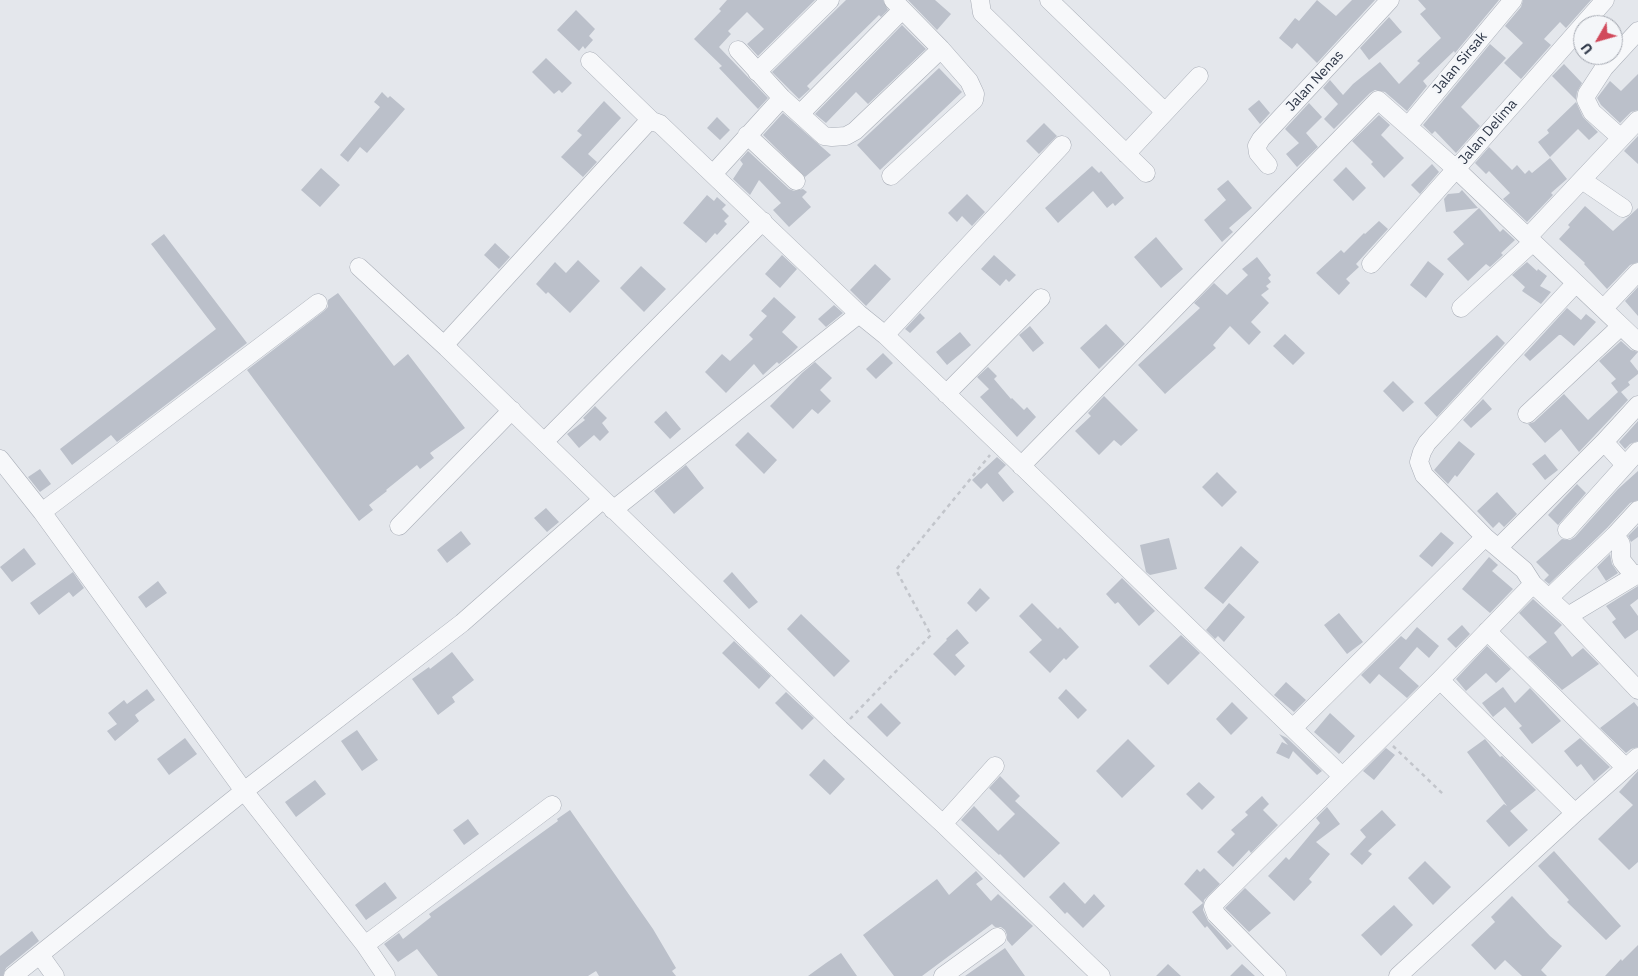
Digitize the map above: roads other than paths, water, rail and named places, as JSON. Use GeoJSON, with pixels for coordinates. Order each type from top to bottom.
{"type":"FeatureCollection","features":[{"type":"Feature","properties":{"kind":"street"},"geometry":{"type":"LineString","coordinates":[[757,72],[830,0]]}},
{"type":"Feature","properties":{"kind":"street"},"geometry":{"type":"LineString","coordinates":[[980,0],[982,13],[1146,173]]}},
{"type":"Feature","properties":{"kind":"street"},"geometry":{"type":"LineString","coordinates":[[1049,0],[1165,112]]}},
{"type":"Feature","properties":{"kind":"street","name":"Jalan Nenas"},"geometry":{"type":"LineString","coordinates":[[1268,166],[1258,153],[1257,146],[1261,139],[1390,0]]}},
{"type":"Feature","properties":{"kind":"street","name":"Jalan Sirsak"},"geometry":{"type":"LineString","coordinates":[[1408,126],[1513,0]]}},
{"type":"Feature","properties":{"kind":"street","name":"Jalan Delima"},"geometry":{"type":"LineString","coordinates":[[1370,264],[1605,0]]}},
{"type":"Feature","properties":{"kind":"street"},"geometry":{"type":"LineString","coordinates":[[800,114],[898,5],[969,81],[975,94],[974,100],[891,176]]}},
{"type":"Feature","properties":{"kind":"street"},"geometry":{"type":"LineString","coordinates":[[1621,138],[1592,112],[1587,104],[1587,94],[1604,68],[1638,31]]}},
{"type":"Feature","properties":{"kind":"street"},"geometry":{"type":"LineString","coordinates":[[738,50],[782,98],[824,136],[832,138],[846,136],[855,130],[941,49]]}},
{"type":"Feature","properties":{"kind":"street"},"geometry":{"type":"LineString","coordinates":[[590,61],[652,121],[660,124],[859,314],[885,335],[1342,776]]}},
{"type":"Feature","properties":{"kind":"street"},"geometry":{"type":"LineString","coordinates":[[1126,154],[1199,76]]}},
{"type":"Feature","properties":{"kind":"street"},"geometry":{"type":"LineString","coordinates":[[713,174],[782,98]]}},
{"type":"Feature","properties":{"kind":"street"},"geometry":{"type":"LineString","coordinates":[[1021,466],[1378,100],[1456,169],[1638,342]]}},
{"type":"Feature","properties":{"kind":"street"},"geometry":{"type":"LineString","coordinates":[[1460,308],[1530,240],[1638,120]]}},
{"type":"Feature","properties":{"kind":"street"},"geometry":{"type":"LineString","coordinates":[[448,348],[448,342],[646,124],[652,121]]}},
{"type":"Feature","properties":{"kind":"street"},"geometry":{"type":"LineString","coordinates":[[747,135],[796,182]]}},
{"type":"Feature","properties":{"kind":"street"},"geometry":{"type":"LineString","coordinates":[[885,335],[1062,146]]}},
{"type":"Feature","properties":{"kind":"street"},"geometry":{"type":"LineString","coordinates":[[1582,180],[1623,208]]}},
{"type":"Feature","properties":{"kind":"street"},"geometry":{"type":"LineString","coordinates":[[544,442],[763,221]]}},
{"type":"Feature","properties":{"kind":"street"},"geometry":{"type":"LineString","coordinates":[[360,267],[448,348],[840,729],[943,824],[1101,976]]}},
{"type":"Feature","properties":{"kind":"street"},"geometry":{"type":"LineString","coordinates":[[1604,308],[1638,272]]}},
{"type":"Feature","properties":{"kind":"street"},"geometry":{"type":"LineString","coordinates":[[1576,283],[1427,443],[1419,462],[1424,475],[1492,542],[1524,570],[1533,584],[1568,616],[1638,690]]}},
{"type":"Feature","properties":{"kind":"street"},"geometry":{"type":"LineString","coordinates":[[946,394],[1041,298]]}},
{"type":"Feature","properties":{"kind":"street"},"geometry":{"type":"LineString","coordinates":[[42,512],[318,303]]}},
{"type":"Feature","properties":{"kind":"street"},"geometry":{"type":"LineString","coordinates":[[13,976],[244,791],[462,623],[608,505],[859,314]]}},
{"type":"Feature","properties":{"kind":"street"},"geometry":{"type":"LineString","coordinates":[[1527,414],[1621,326]]}},
{"type":"Feature","properties":{"kind":"street"},"geometry":{"type":"LineString","coordinates":[[1293,728],[1492,542],[1606,440],[1638,405]]}},
{"type":"Feature","properties":{"kind":"street"},"geometry":{"type":"LineString","coordinates":[[399,526],[512,410]]}},
{"type":"Feature","properties":{"kind":"street"},"geometry":{"type":"LineString","coordinates":[[1567,530],[1633,461],[1605,443],[1606,440]]}},
{"type":"Feature","properties":{"kind":"street"},"geometry":{"type":"LineString","coordinates":[[0,459],[42,512],[244,791],[365,945],[386,976]]}},
{"type":"Feature","properties":{"kind":"street"},"geometry":{"type":"LineString","coordinates":[[1549,598],[1615,535],[1638,510]]}},
{"type":"Feature","properties":{"kind":"street"},"geometry":{"type":"LineString","coordinates":[[1568,616],[1636,575],[1622,561],[1621,544],[1615,535]]}},
{"type":"Feature","properties":{"kind":"street"},"geometry":{"type":"LineString","coordinates":[[1278,976],[1216,914],[1213,906],[1217,899],[1440,680],[1533,584]]}},
{"type":"Feature","properties":{"kind":"street"},"geometry":{"type":"LineString","coordinates":[[1398,976],[1575,812],[1632,762],[1487,631]]}},
{"type":"Feature","properties":{"kind":"street"},"geometry":{"type":"LineString","coordinates":[[1440,680],[1575,812]]}},
{"type":"Feature","properties":{"kind":"street"},"geometry":{"type":"LineString","coordinates":[[943,824],[995,766]]}},
{"type":"Feature","properties":{"kind":"street"},"geometry":{"type":"LineString","coordinates":[[365,945],[552,805]]}},
{"type":"Feature","properties":{"kind":"street"},"geometry":{"type":"LineString","coordinates":[[943,976],[997,937]]}},
{"type":"Feature","properties":{"kind":"street"},"geometry":{"type":"LineString","coordinates":[[40,955],[55,976]]}}]}
